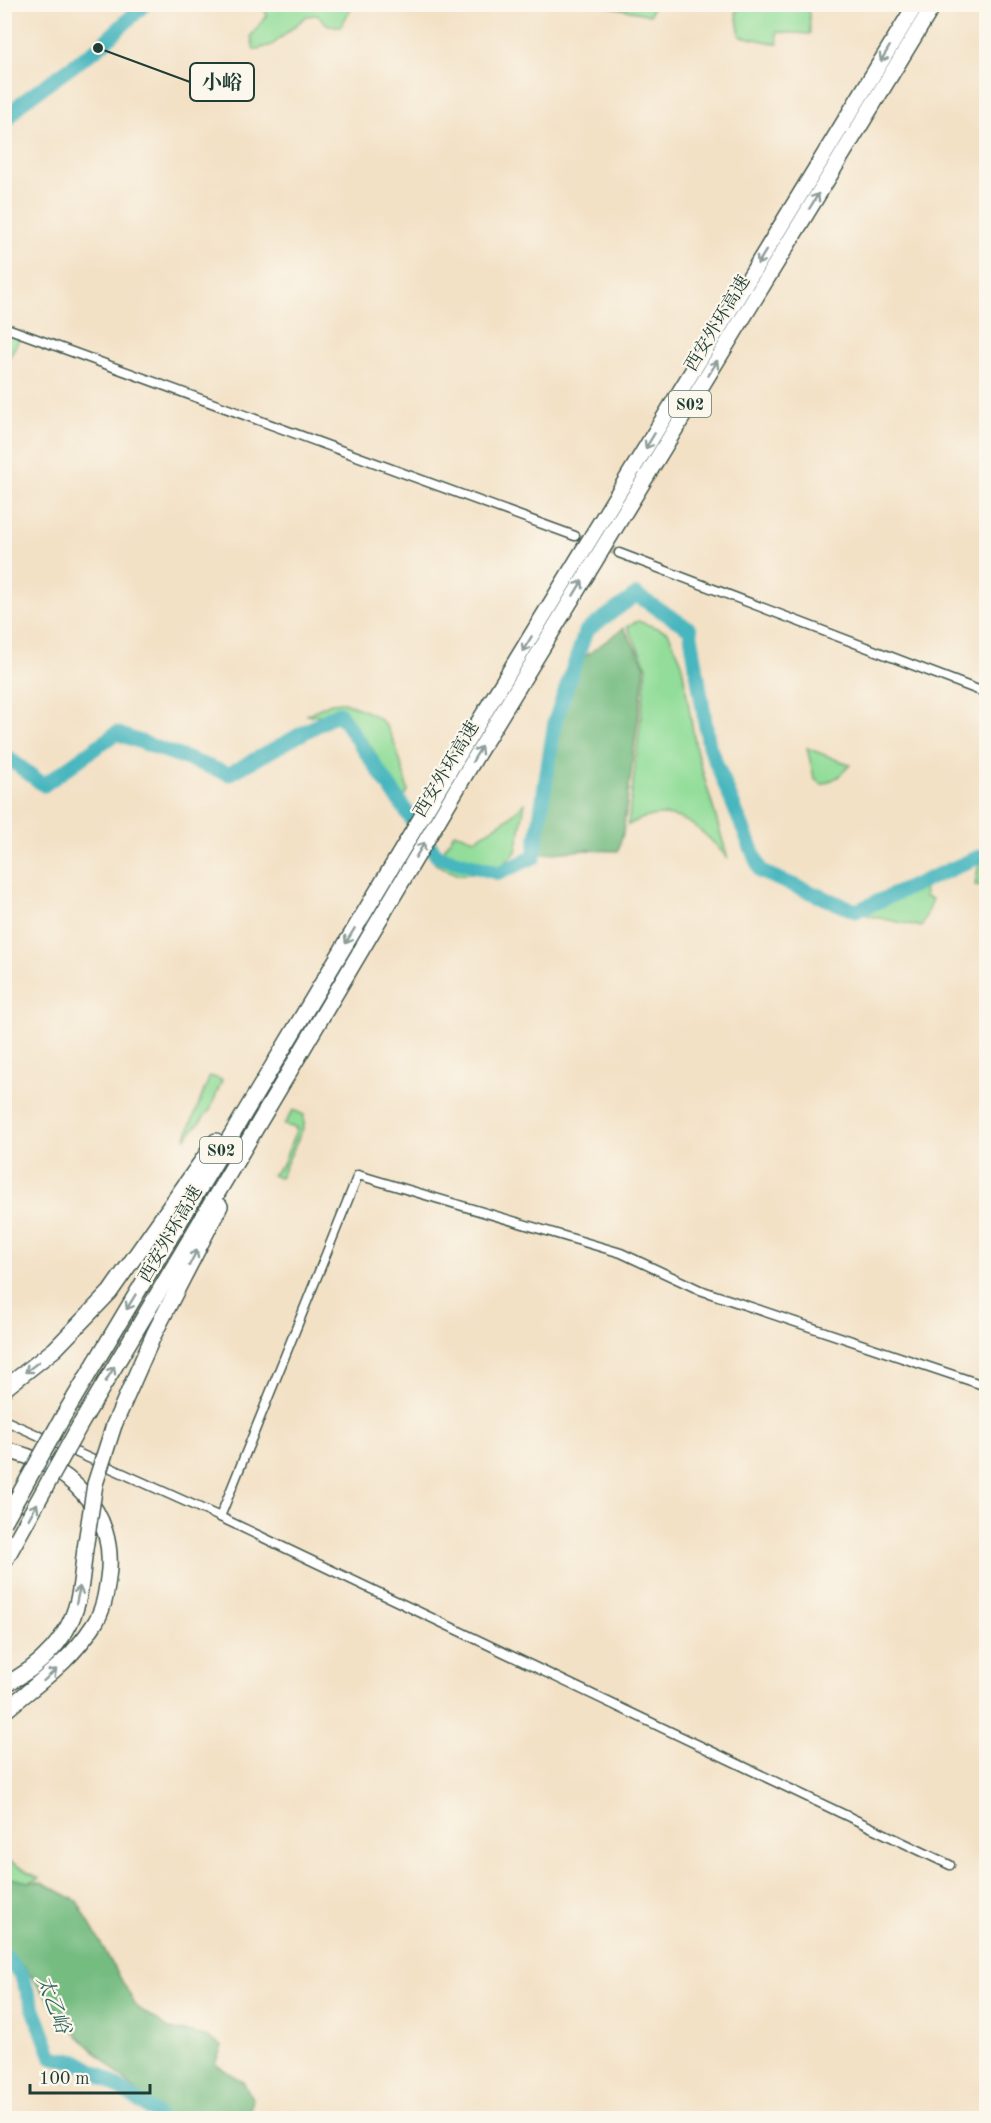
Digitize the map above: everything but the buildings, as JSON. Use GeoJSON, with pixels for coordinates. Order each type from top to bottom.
{"type":"FeatureCollection","features":[{"type":"Feature","properties":{"kind":"highway","name":"西安外环高速"},"geometry":{"type":"LineString","coordinates":[[4,1521],[64,1415],[309,1005],[386,891],[916,4]]}},
{"type":"Feature","properties":{"kind":"highway","name":"西安外环高速"},"geometry":{"type":"LineString","coordinates":[[440,801],[934,4]]}},
{"type":"Feature","properties":{"kind":"highway","name":"西安外环高速"},"geometry":{"type":"LineString","coordinates":[[4,1562],[80,1425],[320,1017],[386,891]]}},
{"type":"Feature","properties":{"kind":"highway"},"geometry":{"type":"LineString","coordinates":[[4,1389],[55,1349],[110,1292],[309,1005]]}},
{"type":"Feature","properties":{"kind":"highway"},"geometry":{"type":"LineString","coordinates":[[4,1685],[25,1675],[45,1658],[68,1628],[79,1597],[95,1484],[114,1425],[154,1334],[320,1017]]}},
{"type":"Feature","properties":{"kind":"highway"},"geometry":{"type":"LineString","coordinates":[[4,1450],[20,1453],[46,1463],[77,1485],[98,1513],[109,1541],[110,1569],[106,1598],[95,1624],[73,1655],[40,1685],[4,1712]]}},
{"type":"Feature","properties":{"kind":"street"},"geometry":{"type":"LineString","coordinates":[[4,327],[575,536]]}},
{"type":"Feature","properties":{"kind":"street"},"geometry":{"type":"LineString","coordinates":[[619,553],[987,693]]}},
{"type":"Feature","properties":{"kind":"street"},"geometry":{"type":"LineString","coordinates":[[220,1517],[358,1175],[621,1253],[700,1290],[987,1386]]}},
{"type":"Feature","properties":{"kind":"street"},"geometry":{"type":"LineString","coordinates":[[4,1420],[220,1517],[950,1864]]}},
{"type":"Feature","properties":{"kind":"green space"},"geometry":{"type":"Polygon","coordinates":[[[262,5],[353,5],[341,26],[329,26],[317,15],[307,16],[272,45],[254,50],[251,36],[267,15],[262,5]]]}},
{"type":"Feature","properties":{"kind":"green space"},"geometry":{"type":"Polygon","coordinates":[[[604,5],[653,5],[650,15],[604,5]]]}},
{"type":"Feature","properties":{"kind":"green space"},"geometry":{"type":"Polygon","coordinates":[[[738,5],[809,5],[810,34],[777,32],[778,44],[740,36],[736,12],[738,5]]]}},
{"type":"Feature","properties":{"kind":"green space"},"geometry":{"type":"Polygon","coordinates":[[[4,332],[20,338],[5,365],[4,332]]]}},
{"type":"Feature","properties":{"kind":"green space"},"geometry":{"type":"Polygon","coordinates":[[[638,621],[668,632],[681,660],[696,749],[728,859],[707,836],[684,820],[658,815],[643,818],[628,825],[647,667],[627,626],[638,621]]]}},
{"type":"Feature","properties":{"kind":"green space"},"geometry":{"type":"Polygon","coordinates":[[[624,628],[645,666],[623,833],[618,851],[586,850],[531,855],[547,800],[565,680],[584,657],[624,628]]]}},
{"type":"Feature","properties":{"kind":"green space"},"geometry":{"type":"Polygon","coordinates":[[[344,702],[377,717],[389,731],[399,756],[408,791],[399,808],[382,766],[366,739],[343,721],[329,716],[306,715],[331,703],[344,702]]]}},
{"type":"Feature","properties":{"kind":"green space"},"geometry":{"type":"Polygon","coordinates":[[[807,748],[850,765],[838,777],[822,785],[814,777],[807,748]]]}},
{"type":"Feature","properties":{"kind":"green space"},"geometry":{"type":"Polygon","coordinates":[[[525,803],[516,852],[496,871],[458,875],[435,864],[454,833],[476,839],[507,819],[525,803]]]}},
{"type":"Feature","properties":{"kind":"green space"},"geometry":{"type":"Polygon","coordinates":[[[986,857],[986,887],[975,885],[980,858],[986,857]]]}},
{"type":"Feature","properties":{"kind":"green space"},"geometry":{"type":"Polygon","coordinates":[[[924,884],[925,897],[932,899],[922,927],[870,916],[858,911],[924,884]]]}},
{"type":"Feature","properties":{"kind":"green space"},"geometry":{"type":"Polygon","coordinates":[[[210,1076],[222,1080],[210,1110],[185,1139],[210,1076]]]}},
{"type":"Feature","properties":{"kind":"green space"},"geometry":{"type":"Polygon","coordinates":[[[293,1110],[304,1115],[304,1126],[280,1178],[272,1175],[283,1164],[297,1128],[284,1125],[293,1110]]]}},
{"type":"Feature","properties":{"kind":"green space"},"geometry":{"type":"Polygon","coordinates":[[[5,1859],[39,1878],[28,1882],[5,1877],[5,1859]]]}},
{"type":"Feature","properties":{"kind":"green space"},"geometry":{"type":"Polygon","coordinates":[[[5,1877],[28,1882],[42,1882],[77,1901],[136,2006],[169,2029],[205,2036],[222,2046],[215,2064],[243,2082],[253,2100],[247,2118],[165,2118],[71,2029],[24,1967],[5,1952],[5,1877]]]}},
{"type":"Feature","properties":{"kind":"waterway"},"geometry":{"type":"LineString","coordinates":[[4,124],[21,103],[98,48],[145,4]]}},
{"type":"Feature","properties":{"kind":"waterway"},"geometry":{"type":"LineString","coordinates":[[4,755],[44,785],[116,733],[229,774],[339,713],[437,856],[499,873],[534,857],[555,721],[586,631],[636,595],[690,629],[709,746],[761,872],[856,911],[981,856],[986,856]]}},
{"type":"Feature","properties":{"kind":"waterway","name":"太乙峪"},"geometry":{"type":"LineString","coordinates":[[4,1955],[21,1975],[52,2057],[78,2062],[110,2081],[159,2118]]}},
{"type":"Feature","properties":{"kind":"tunnel"},"geometry":{"type":"LineString","coordinates":[[575,536],[619,553]]}},
{"type":"Feature","properties":{"kind":"place","name":"小峪"},"geometry":{"type":"Point","coordinates":[98,48]}}]}
